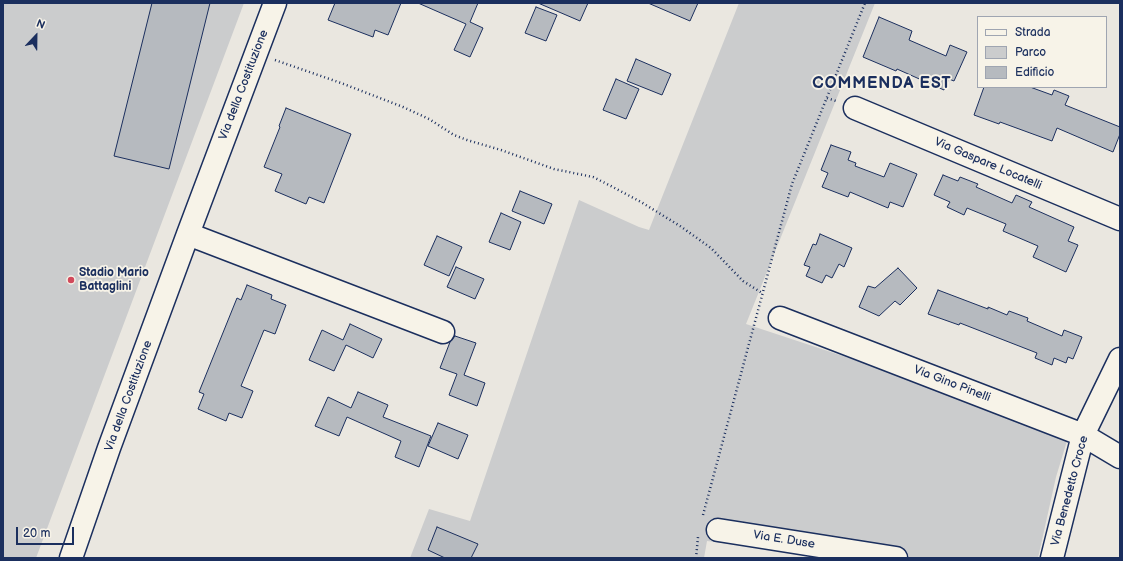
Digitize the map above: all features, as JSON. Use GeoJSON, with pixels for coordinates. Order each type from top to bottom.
{"type":"FeatureCollection","features":[{"type":"Feature","properties":{"kind":"street","name":"Via della Costituzione"},"geometry":{"type":"LineString","coordinates":[[71,558],[109,448],[275,3]]}},
{"type":"Feature","properties":{"kind":"street","name":"Via Gaspare Locatelli"},"geometry":{"type":"LineString","coordinates":[[855,108],[1120,219]]}},
{"type":"Feature","properties":{"kind":"street"},"geometry":{"type":"LineString","coordinates":[[188,234],[443,332]]}},
{"type":"Feature","properties":{"kind":"street","name":"Via Gino Pinelli"},"geometry":{"type":"LineString","coordinates":[[780,318],[1083,435],[1120,457]]}},
{"type":"Feature","properties":{"kind":"street","name":"Via Benedetto Croce"},"geometry":{"type":"LineString","coordinates":[[1052,558],[1083,435],[1120,359]]}},
{"type":"Feature","properties":{"kind":"street","name":"Via E. Duse"},"geometry":{"type":"LineString","coordinates":[[706,529],[896,558]]}},
{"type":"Feature","properties":{"kind":"path"},"geometry":{"type":"LineString","coordinates":[[696,558],[706,529],[762,293],[792,184],[865,3]]}},
{"type":"Feature","properties":{"kind":"path"},"geometry":{"type":"LineString","coordinates":[[274,60],[342,83],[403,107],[454,135],[467,140],[501,150],[554,169],[592,177],[609,185],[641,202],[680,226],[711,248],[743,281],[762,293]]}},
{"type":"Feature","properties":{"kind":"green space","name":"Stadio Mario Battaglini"},"geometry":{"type":"Polygon","coordinates":[[[3,3],[244,3],[36,558],[3,558],[3,3]]]}},
{"type":"Feature","properties":{"kind":"green space"},"geometry":{"type":"Polygon","coordinates":[[[739,3],[875,3],[746,324],[1070,431],[1056,477],[1038,558],[834,558],[707,541],[704,558],[410,558],[429,509],[470,521],[579,200],[649,230],[739,3]]]}},
{"type":"Feature","properties":{"kind":"building"},"geometry":{"type":"Polygon","coordinates":[[[152,3],[210,3],[169,169],[114,156],[152,3]]]}},
{"type":"Feature","properties":{"kind":"building"},"geometry":{"type":"Polygon","coordinates":[[[335,3],[401,3],[388,35],[375,30],[373,37],[328,20],[335,3]]]}},
{"type":"Feature","properties":{"kind":"building"},"geometry":{"type":"Polygon","coordinates":[[[418,3],[478,3],[470,22],[483,28],[470,57],[454,50],[466,24],[418,3]]]}},
{"type":"Feature","properties":{"kind":"building"},"geometry":{"type":"Polygon","coordinates":[[[538,3],[588,3],[580,21],[538,3]]]}},
{"type":"Feature","properties":{"kind":"building"},"geometry":{"type":"Polygon","coordinates":[[[648,3],[698,3],[690,21],[648,3]]]}},
{"type":"Feature","properties":{"kind":"building"},"geometry":{"type":"Polygon","coordinates":[[[536,7],[557,15],[546,41],[525,33],[536,7]]]}},
{"type":"Feature","properties":{"kind":"building"},"geometry":{"type":"Polygon","coordinates":[[[879,17],[912,31],[909,40],[946,56],[950,45],[967,52],[954,81],[949,79],[944,90],[897,69],[896,71],[863,57],[879,17]]]}},
{"type":"Feature","properties":{"kind":"building"},"geometry":{"type":"Polygon","coordinates":[[[636,59],[671,74],[662,95],[627,81],[636,59]]]}},
{"type":"Feature","properties":{"kind":"building"},"geometry":{"type":"Polygon","coordinates":[[[616,79],[639,89],[626,119],[603,110],[616,79]]]}},
{"type":"Feature","properties":{"kind":"building"},"geometry":{"type":"Polygon","coordinates":[[[984,88],[1033,88],[1052,95],[1054,90],[1069,96],[1065,105],[1120,127],[1120,134],[1113,152],[1057,128],[1052,141],[1000,122],[999,124],[974,115],[984,88]]]}},
{"type":"Feature","properties":{"kind":"building"},"geometry":{"type":"Polygon","coordinates":[[[286,108],[351,134],[324,203],[309,197],[306,204],[275,191],[282,174],[264,167],[286,108]]]}},
{"type":"Feature","properties":{"kind":"building"},"geometry":{"type":"Polygon","coordinates":[[[831,145],[851,152],[848,160],[856,163],[855,166],[884,177],[890,163],[917,174],[903,207],[890,202],[888,208],[850,192],[848,197],[822,187],[828,173],[821,170],[831,145]]]}},
{"type":"Feature","properties":{"kind":"building"},"geometry":{"type":"Polygon","coordinates":[[[943,175],[958,181],[960,177],[978,184],[976,187],[1012,203],[1016,195],[1032,202],[1029,207],[1074,227],[1068,241],[1078,245],[1066,272],[1033,257],[1038,246],[1003,231],[1006,224],[967,208],[964,215],[947,207],[950,202],[934,195],[943,175]]]}},
{"type":"Feature","properties":{"kind":"building"},"geometry":{"type":"Polygon","coordinates":[[[520,191],[552,204],[544,224],[512,211],[520,191]]]}},
{"type":"Feature","properties":{"kind":"building"},"geometry":{"type":"Polygon","coordinates":[[[501,213],[521,222],[510,250],[489,242],[501,213]]]}},
{"type":"Feature","properties":{"kind":"building"},"geometry":{"type":"Polygon","coordinates":[[[820,234],[852,248],[844,267],[839,264],[832,278],[826,275],[822,283],[806,276],[810,267],[804,265],[813,244],[816,245],[820,234]]]}},
{"type":"Feature","properties":{"kind":"building"},"geometry":{"type":"Polygon","coordinates":[[[437,236],[462,247],[449,276],[424,265],[437,236]]]}},
{"type":"Feature","properties":{"kind":"building"},"geometry":{"type":"Polygon","coordinates":[[[456,267],[484,279],[475,299],[447,287],[456,267]]]}},
{"type":"Feature","properties":{"kind":"building"},"geometry":{"type":"Polygon","coordinates":[[[898,268],[917,288],[900,305],[895,301],[879,316],[859,307],[868,286],[875,288],[898,268]]]}},
{"type":"Feature","properties":{"kind":"building"},"geometry":{"type":"Polygon","coordinates":[[[247,285],[272,295],[271,299],[286,305],[275,334],[264,330],[241,386],[253,391],[242,418],[229,413],[226,421],[198,409],[204,394],[199,392],[237,298],[241,300],[247,285]]]}},
{"type":"Feature","properties":{"kind":"building"},"geometry":{"type":"Polygon","coordinates":[[[938,290],[1007,315],[1009,311],[1028,318],[1027,321],[1062,336],[1064,330],[1082,337],[1073,359],[1068,357],[1066,363],[1054,358],[1052,365],[1035,358],[1037,353],[960,323],[959,325],[928,314],[938,290]]]}},
{"type":"Feature","properties":{"kind":"building"},"geometry":{"type":"Polygon","coordinates":[[[350,324],[382,339],[373,358],[346,345],[334,371],[309,360],[322,330],[343,340],[350,324]]]}},
{"type":"Feature","properties":{"kind":"building"},"geometry":{"type":"Polygon","coordinates":[[[455,336],[476,343],[464,375],[485,383],[477,406],[449,395],[457,374],[440,368],[450,342],[455,336]]]}},
{"type":"Feature","properties":{"kind":"building"},"geometry":{"type":"Polygon","coordinates":[[[358,392],[388,405],[383,417],[431,436],[419,467],[395,457],[401,441],[347,417],[339,436],[315,426],[328,397],[351,408],[358,392]]]}},
{"type":"Feature","properties":{"kind":"building"},"geometry":{"type":"Polygon","coordinates":[[[438,423],[468,435],[458,459],[428,446],[438,423]]]}},
{"type":"Feature","properties":{"kind":"building"},"geometry":{"type":"Polygon","coordinates":[[[437,527],[478,544],[471,558],[445,558],[428,550],[437,527]]]}},
{"type":"Feature","properties":{"kind":"place","name":"Stadio Mario Battaglini"},"geometry":{"type":"Point","coordinates":[71,280]}},
{"type":"Feature","properties":{"kind":"district","name":"COMMENDA EST"},"geometry":{"type":"Point","coordinates":[882,84]}}]}
